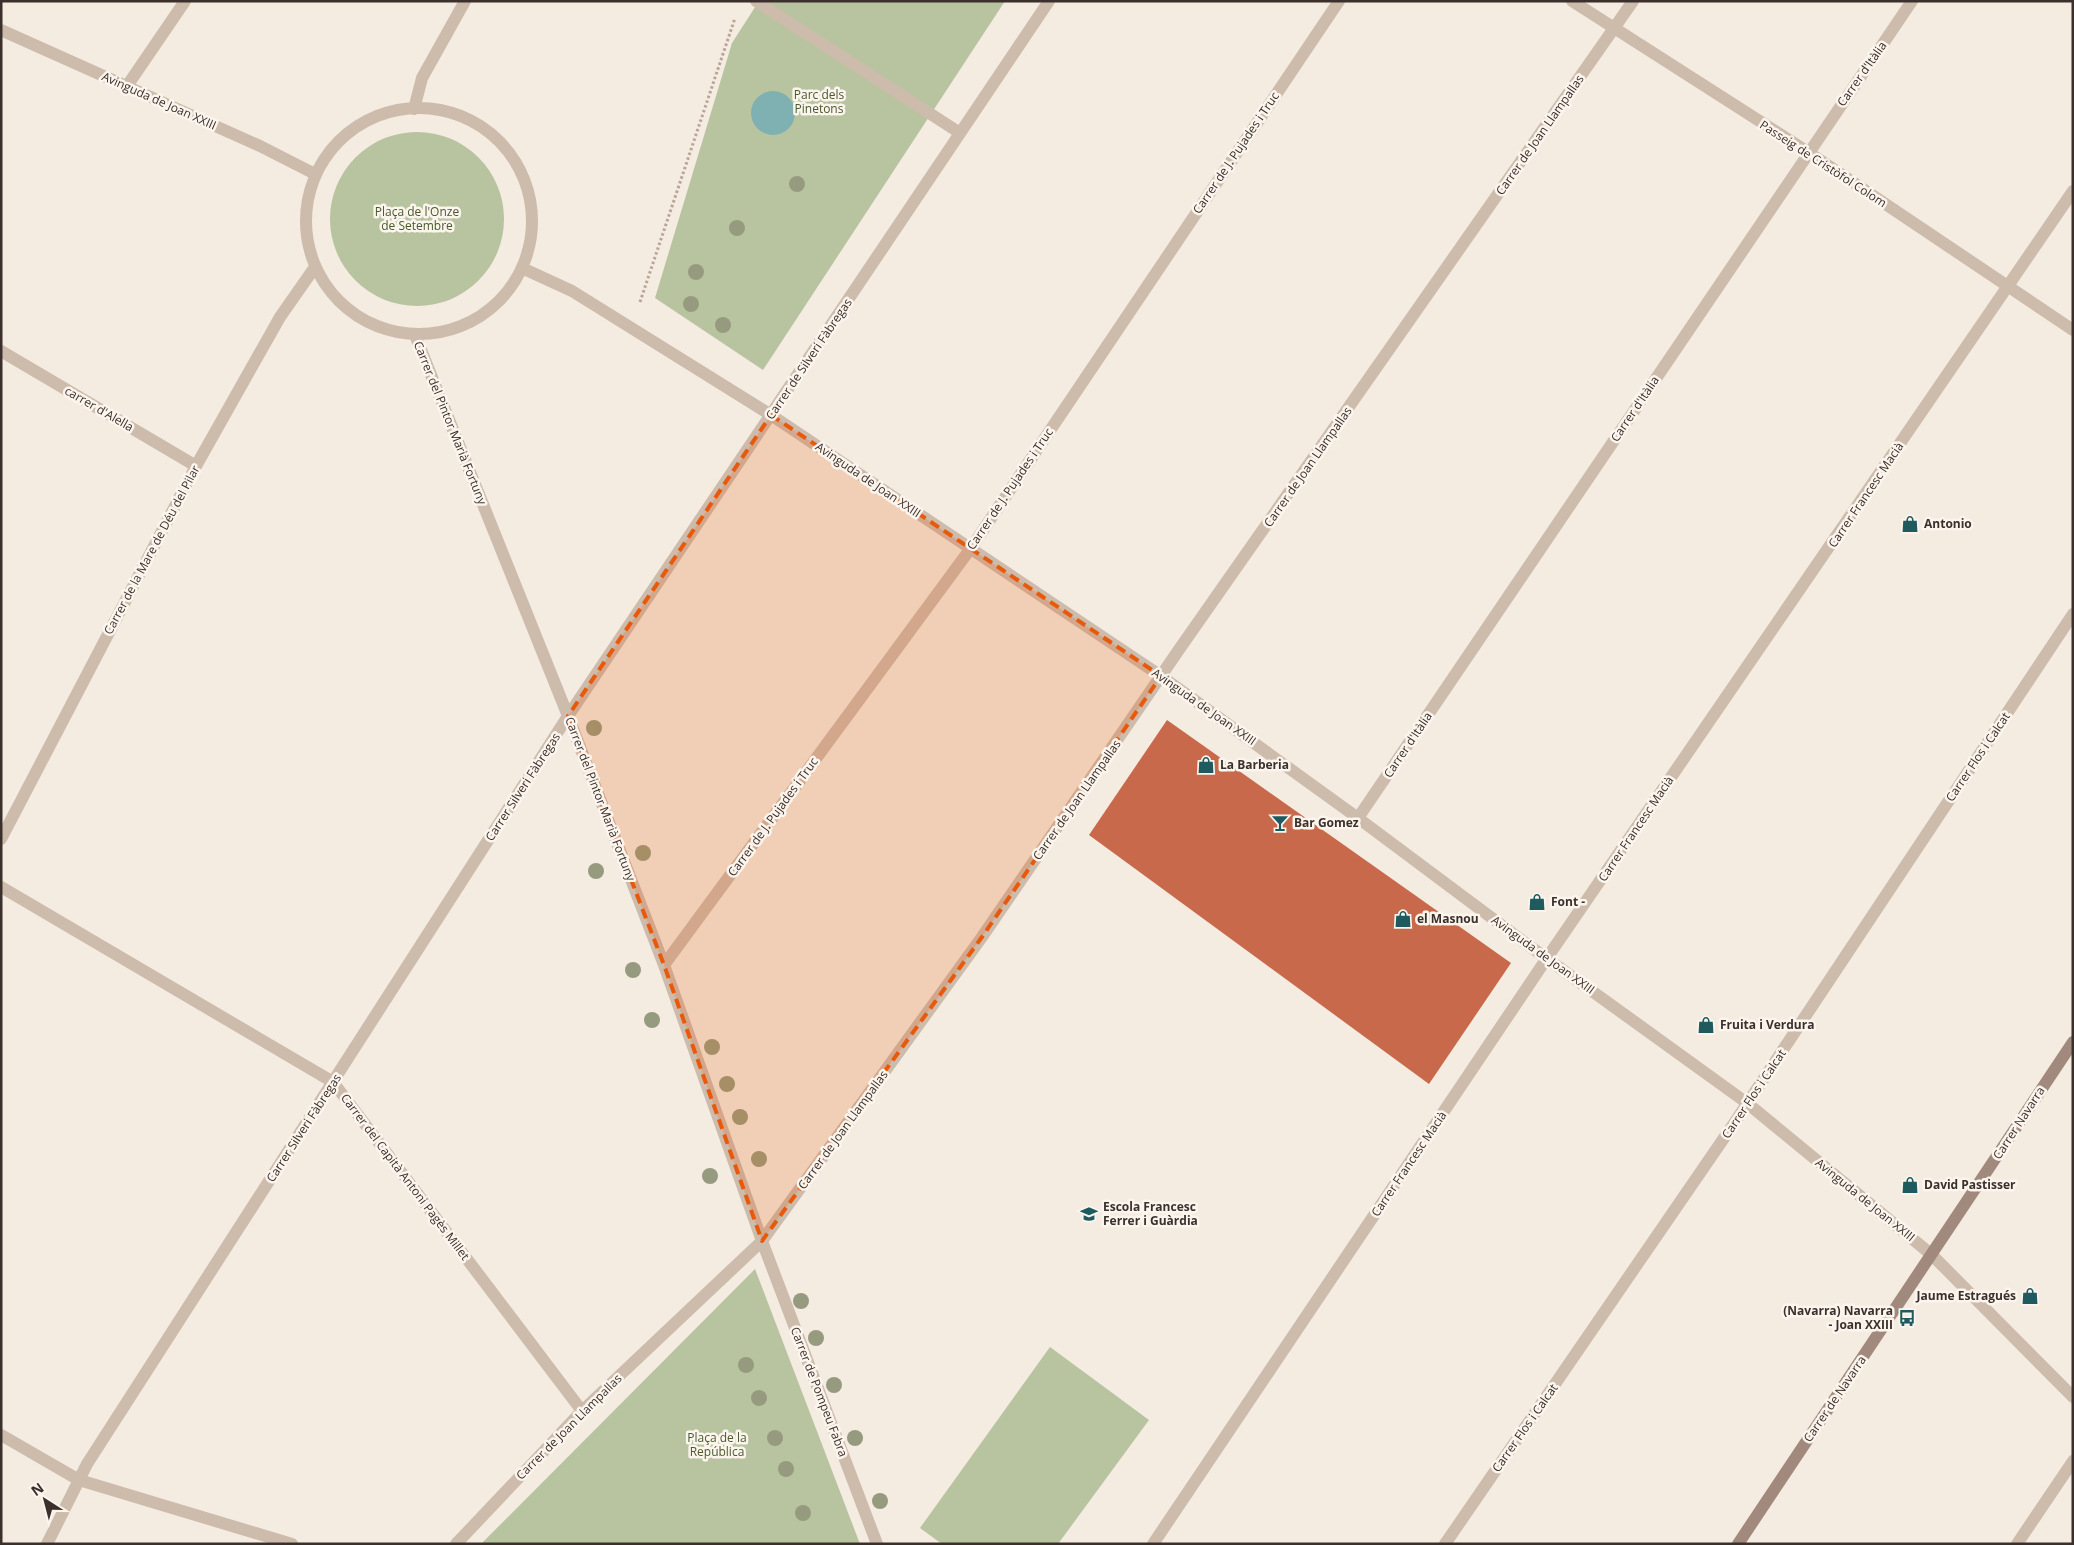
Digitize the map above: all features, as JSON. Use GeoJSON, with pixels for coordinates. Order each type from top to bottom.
{"type":"FeatureCollection","features":[{"type":"Feature","properties":{"kind":"street"},"geometry":{"type":"LineString","coordinates":[[127,86],[185,1]]}},
{"type":"Feature","properties":{"kind":"street"},"geometry":{"type":"LineString","coordinates":[[414,109],[422,78],[465,1]]}},
{"type":"Feature","properties":{"kind":"street"},"geometry":{"type":"LineString","coordinates":[[756,1],[960,133]]}},
{"type":"Feature","properties":{"kind":"street","name":"Carrer de Silveri Fàbregas"},"geometry":{"type":"LineString","coordinates":[[568,716],[1049,1]]}},
{"type":"Feature","properties":{"kind":"street","name":"Carrer de J. Pujades i Truc"},"geometry":{"type":"LineString","coordinates":[[664,965],[971,548],[1339,1]]}},
{"type":"Feature","properties":{"kind":"street","name":"Passeig de Cristòfol Colom"},"geometry":{"type":"LineString","coordinates":[[1572,1],[1808,152],[2073,330]]}},
{"type":"Feature","properties":{"kind":"street","name":"Carrer de Joan Llampallas"},"geometry":{"type":"LineString","coordinates":[[456,1544],[582,1411],[762,1241],[982,937],[1161,676],[1633,1]]}},
{"type":"Feature","properties":{"kind":"street","name":"Carrer d'Itàlia"},"geometry":{"type":"LineString","coordinates":[[1358,818],[1912,1]]}},
{"type":"Feature","properties":{"kind":"street","name":"Avinguda de Joan XXIII"},"geometry":{"type":"LineString","coordinates":[[1,30],[127,86],[315,174]]}},
{"type":"Feature","properties":{"kind":"street"},"geometry":{"type":"LineString","coordinates":[[424,108],[455,114],[483,128],[506,149],[523,176],[531,206],[530,248],[522,268],[504,296],[478,318],[448,331],[415,335],[380,329],[350,312],[326,287],[315,267],[308,245],[305,223],[307,200],[315,174],[328,154],[347,134],[370,119],[397,110],[414,109],[424,108]]}},
{"type":"Feature","properties":{"kind":"street","name":"Carrer Francesc Macià"},"geometry":{"type":"LineString","coordinates":[[1153,1544],[1547,958],[2073,191]]}},
{"type":"Feature","properties":{"kind":"street","name":"Carrer de la Mare de Déu del Pilar"},"geometry":{"type":"LineString","coordinates":[[1,839],[196,466],[280,318],[315,267]]}},
{"type":"Feature","properties":{"kind":"street","name":"Avinguda de Joan XXIII"},"geometry":{"type":"LineString","coordinates":[[522,268],[572,291],[771,415],[1161,676],[1358,818],[1747,1103],[1932,1255],[2073,1397]]}},
{"type":"Feature","properties":{"kind":"street","name":"Carrer del Pintor Marià Fortuny"},"geometry":{"type":"LineString","coordinates":[[415,335],[568,716],[664,965],[762,1241]]}},
{"type":"Feature","properties":{"kind":"street","name":"carrer d'Alella"},"geometry":{"type":"LineString","coordinates":[[1,351],[196,466]]}},
{"type":"Feature","properties":{"kind":"street","name":"Carrer Flos i Calcat"},"geometry":{"type":"LineString","coordinates":[[1445,1544],[1747,1103],[2073,614]]}},
{"type":"Feature","properties":{"kind":"street","name":"Carrer Silveri Fàbregas"},"geometry":{"type":"LineString","coordinates":[[47,1544],[87,1464],[568,716]]}},
{"type":"Feature","properties":{"kind":"street","name":"Carrer del Capità Antoni Pagès Millet"},"geometry":{"type":"LineString","coordinates":[[1,887],[333,1082],[582,1411]]}},
{"type":"Feature","properties":{"kind":"street","name":"Carrer Navarra"},"geometry":{"type":"LineString","coordinates":[[1932,1255],[2073,1042]]}},
{"type":"Feature","properties":{"kind":"street","name":"Carrer de Pompeu Fabra"},"geometry":{"type":"LineString","coordinates":[[762,1241],[877,1544]]}},
{"type":"Feature","properties":{"kind":"street","name":"Carrer de Navarra"},"geometry":{"type":"LineString","coordinates":[[1738,1544],[1932,1255]]}},
{"type":"Feature","properties":{"kind":"street"},"geometry":{"type":"LineString","coordinates":[[1,1435],[79,1480],[292,1544]]}},
{"type":"Feature","properties":{"kind":"street"},"geometry":{"type":"LineString","coordinates":[[2017,1544],[2073,1461]]}},
{"type":"Feature","properties":{"kind":"path"},"geometry":{"type":"LineString","coordinates":[[632,327],[738,11]]}},
{"type":"Feature","properties":{"kind":"highlighted area"},"geometry":{"type":"Polygon","coordinates":[[[771,415],[1161,676],[982,937],[762,1241],[664,965],[568,716],[771,415]]]}},
{"type":"Feature","properties":{"kind":"green space","name":"Parc dels Pinetons"},"geometry":{"type":"Polygon","coordinates":[[[759,1],[1005,1],[763,370],[655,298],[732,43],[759,1]]]}},
{"type":"Feature","properties":{"kind":"green space","name":"Plaça de l'Onze de Setembre"},"geometry":{"type":"Polygon","coordinates":[[[408,132],[426,132],[458,142],[479,157],[494,178],[504,210],[504,228],[494,260],[479,281],[458,296],[442,302],[426,306],[408,306],[376,296],[355,281],[340,260],[334,244],[330,228],[330,210],[340,178],[355,157],[376,142],[392,136],[408,132]]]}},
{"type":"Feature","properties":{"kind":"green space","name":"Plaça de la República"},"geometry":{"type":"Polygon","coordinates":[[[755,1269],[860,1544],[481,1544],[755,1269]]]}},
{"type":"Feature","properties":{"kind":"green space"},"geometry":{"type":"Polygon","coordinates":[[[1050,1347],[1149,1420],[1058,1544],[942,1544],[920,1528],[1050,1347]]]}},
{"type":"Feature","properties":{"kind":"water"},"geometry":{"type":"Polygon","coordinates":[[[773,91],[785,95],[791,101],[795,113],[791,125],[785,131],[773,135],[761,131],[755,125],[751,113],[755,101],[761,95],[773,91]]]}},
{"type":"Feature","properties":{"kind":"building"},"geometry":{"type":"Polygon","coordinates":[[[1167,720],[1511,963],[1429,1084],[1089,835],[1167,720]]]}},
{"type":"Feature","properties":{"kind":"place","name":"Antonio"},"geometry":{"type":"Point","coordinates":[1910,524]}},
{"type":"Feature","properties":{"kind":"place","name":"La Barberia"},"geometry":{"type":"Point","coordinates":[1206,765]}},
{"type":"Feature","properties":{"kind":"place","name":"Bar Gomez"},"geometry":{"type":"Point","coordinates":[1280,823]}},
{"type":"Feature","properties":{"kind":"place","name":"Font -"},"geometry":{"type":"Point","coordinates":[1537,902]}},
{"type":"Feature","properties":{"kind":"place","name":"el Masnou"},"geometry":{"type":"Point","coordinates":[1403,919]}},
{"type":"Feature","properties":{"kind":"place","name":"Fruita i Verdura"},"geometry":{"type":"Point","coordinates":[1706,1025]}},
{"type":"Feature","properties":{"kind":"place","name":"David Pastisser"},"geometry":{"type":"Point","coordinates":[1910,1185]}},
{"type":"Feature","properties":{"kind":"place","name":"Escola Francesc Ferrer i Guàrdia"},"geometry":{"type":"Point","coordinates":[1089,1214]}},
{"type":"Feature","properties":{"kind":"place","name":"Jaume Estragués"},"geometry":{"type":"Point","coordinates":[2030,1296]}},
{"type":"Feature","properties":{"kind":"place","name":"(Navarra) Navarra - Joan XXIII"},"geometry":{"type":"Point","coordinates":[1907,1318]}}]}
